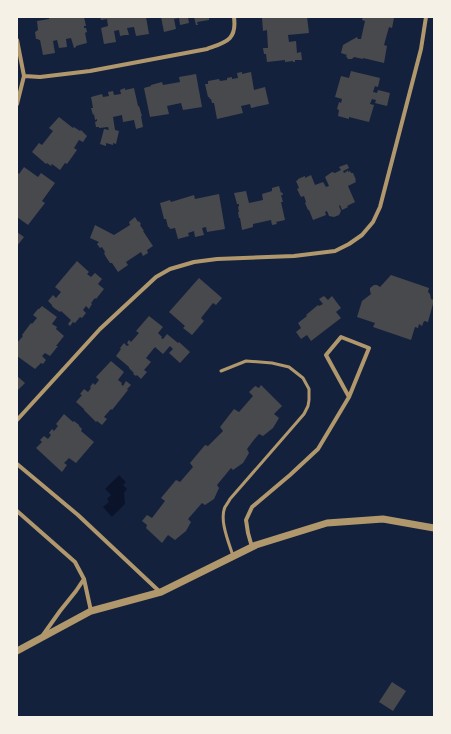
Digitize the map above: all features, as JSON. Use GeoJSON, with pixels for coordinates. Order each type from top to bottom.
{"type":"FeatureCollection","features":[{"type":"Feature","properties":{"kind":"street"},"geometry":{"type":"LineString","coordinates":[[24,76],[40,76],[90,71],[207,49],[228,40],[234,33],[234,17]]}},
{"type":"Feature","properties":{"kind":"street"},"geometry":{"type":"LineString","coordinates":[[17,420],[100,329],[156,277],[170,269],[194,262],[217,259],[294,256],[335,250],[349,244],[362,235],[373,222],[380,207],[421,49],[426,17]]}},
{"type":"Feature","properties":{"kind":"street"},"geometry":{"type":"LineString","coordinates":[[17,40],[24,76],[17,104]]}},
{"type":"Feature","properties":{"kind":"street"},"geometry":{"type":"LineString","coordinates":[[252,547],[246,520],[252,507],[318,449],[349,397],[369,348],[341,337],[326,355],[349,397]]}},
{"type":"Feature","properties":{"kind":"street"},"geometry":{"type":"LineString","coordinates":[[17,464],[78,515],[161,592]]}},
{"type":"Feature","properties":{"kind":"street"},"geometry":{"type":"LineString","coordinates":[[17,511],[75,562],[84,579],[91,610]]}},
{"type":"Feature","properties":{"kind":"street"},"geometry":{"type":"LineString","coordinates":[[17,651],[91,610],[161,592],[252,547],[326,524],[383,519],[434,528]]}},
{"type":"Feature","properties":{"kind":"street"},"geometry":{"type":"LineString","coordinates":[[43,636],[84,579]]}},
{"type":"Feature","properties":{"kind":"lane"},"geometry":{"type":"LineString","coordinates":[[221,371],[246,361],[272,363],[289,367],[303,378],[309,389],[308,406],[304,414],[230,499],[225,508],[224,520],[226,533],[233,556]]}},
{"type":"Feature","properties":{"kind":"water"},"geometry":{"type":"Polygon","coordinates":[[[119,475],[126,482],[123,485],[127,489],[124,493],[125,504],[112,517],[103,507],[109,502],[107,499],[111,495],[105,489],[119,475]]]}},
{"type":"Feature","properties":{"kind":"building"},"geometry":{"type":"Polygon","coordinates":[[[49,17],[84,17],[86,26],[84,26],[84,28],[86,28],[87,32],[85,33],[87,43],[74,48],[71,38],[66,39],[67,47],[59,48],[57,40],[53,41],[55,53],[43,55],[40,40],[36,39],[35,32],[38,30],[37,21],[49,19],[49,17]]]}},
{"type":"Feature","properties":{"kind":"building"},"geometry":{"type":"Polygon","coordinates":[[[100,17],[146,17],[149,34],[136,36],[134,27],[127,28],[129,35],[120,36],[119,30],[114,31],[116,42],[104,44],[101,28],[108,26],[107,19],[101,20],[100,17]]]}},
{"type":"Feature","properties":{"kind":"building"},"geometry":{"type":"Polygon","coordinates":[[[161,17],[188,17],[189,23],[180,25],[179,18],[174,19],[176,29],[164,32],[161,17]]]}},
{"type":"Feature","properties":{"kind":"building"},"geometry":{"type":"Polygon","coordinates":[[[194,17],[209,17],[209,20],[197,22],[198,25],[196,25],[194,17]]]}},
{"type":"Feature","properties":{"kind":"building"},"geometry":{"type":"Polygon","coordinates":[[[307,17],[309,33],[288,35],[289,42],[296,41],[297,53],[301,52],[302,60],[295,60],[295,62],[285,62],[285,60],[267,62],[266,54],[264,54],[263,48],[268,48],[267,30],[263,31],[262,18],[307,17]]]}},
{"type":"Feature","properties":{"kind":"building"},"geometry":{"type":"Polygon","coordinates":[[[363,17],[394,18],[392,28],[389,27],[384,45],[387,46],[384,63],[354,57],[352,59],[348,59],[346,56],[347,55],[341,53],[343,45],[357,37],[358,39],[361,39],[365,21],[362,20],[363,17]]]}},
{"type":"Feature","properties":{"kind":"building"},"geometry":{"type":"Polygon","coordinates":[[[351,71],[380,78],[378,87],[375,86],[373,92],[377,93],[378,90],[390,93],[387,106],[375,103],[376,100],[372,99],[370,104],[374,105],[369,122],[338,116],[339,110],[337,109],[339,102],[341,103],[342,99],[335,97],[341,76],[349,78],[351,71]]]}},
{"type":"Feature","properties":{"kind":"building"},"geometry":{"type":"Polygon","coordinates":[[[242,72],[242,74],[251,72],[254,90],[265,87],[269,104],[251,108],[250,104],[241,106],[243,113],[217,119],[214,103],[212,103],[211,99],[208,97],[205,84],[208,84],[208,81],[219,79],[220,81],[227,80],[227,78],[232,77],[232,79],[238,78],[237,73],[242,72]]]}},
{"type":"Feature","properties":{"kind":"building"},"geometry":{"type":"Polygon","coordinates":[[[196,74],[202,107],[183,110],[181,103],[167,106],[169,114],[150,117],[144,88],[162,82],[163,85],[180,82],[179,77],[196,74]]]}},
{"type":"Feature","properties":{"kind":"building"},"geometry":{"type":"Polygon","coordinates":[[[125,88],[125,90],[134,88],[142,116],[143,127],[136,129],[134,120],[123,122],[122,115],[113,117],[115,130],[119,131],[116,144],[113,143],[113,145],[106,143],[106,146],[100,144],[104,129],[109,130],[108,127],[96,127],[95,122],[97,119],[95,120],[91,108],[93,108],[91,97],[102,94],[103,97],[109,96],[108,92],[113,91],[114,95],[121,94],[120,90],[125,88]]]}},
{"type":"Feature","properties":{"kind":"building"},"geometry":{"type":"Polygon","coordinates":[[[59,117],[73,128],[74,127],[80,131],[81,130],[87,136],[83,142],[79,140],[74,148],[77,150],[67,164],[65,163],[60,170],[52,164],[51,166],[47,163],[46,164],[32,152],[39,143],[42,145],[53,131],[49,128],[59,117]]]}},
{"type":"Feature","properties":{"kind":"building"},"geometry":{"type":"Polygon","coordinates":[[[347,164],[349,168],[343,171],[344,173],[348,170],[348,172],[350,171],[353,173],[356,180],[356,182],[348,186],[355,202],[342,210],[340,205],[341,211],[339,215],[334,217],[329,216],[327,211],[325,212],[326,215],[313,220],[305,203],[304,196],[301,197],[297,189],[299,188],[296,181],[305,176],[305,178],[311,175],[315,185],[323,182],[326,187],[329,186],[325,177],[332,172],[335,173],[341,170],[339,167],[347,164]]]}},
{"type":"Feature","properties":{"kind":"building"},"geometry":{"type":"Polygon","coordinates":[[[24,167],[38,177],[41,173],[55,183],[42,201],[45,203],[28,225],[17,217],[17,172],[19,174],[24,167]]]}},
{"type":"Feature","properties":{"kind":"building"},"geometry":{"type":"Polygon","coordinates":[[[279,186],[283,195],[281,195],[283,202],[281,202],[285,220],[276,222],[277,224],[272,225],[271,220],[253,224],[253,227],[242,230],[238,212],[239,204],[237,204],[234,193],[246,191],[249,203],[263,200],[262,194],[272,191],[272,188],[279,186]]]}},
{"type":"Feature","properties":{"kind":"building"},"geometry":{"type":"Polygon","coordinates":[[[219,194],[225,229],[207,232],[206,227],[202,228],[204,235],[195,237],[194,231],[188,233],[189,236],[178,239],[175,228],[170,229],[166,219],[164,219],[160,203],[170,200],[171,202],[194,195],[195,199],[219,194]]]}},
{"type":"Feature","properties":{"kind":"building"},"geometry":{"type":"Polygon","coordinates":[[[135,217],[141,224],[140,225],[143,231],[153,246],[147,250],[148,253],[143,256],[141,252],[126,262],[128,265],[118,272],[106,257],[102,247],[100,248],[97,244],[99,242],[90,238],[95,225],[114,235],[130,225],[129,222],[135,217]]]}},
{"type":"Feature","properties":{"kind":"building"},"geometry":{"type":"Polygon","coordinates":[[[17,232],[24,237],[17,246],[17,232]]]}},
{"type":"Feature","properties":{"kind":"building"},"geometry":{"type":"Polygon","coordinates":[[[77,261],[89,272],[87,274],[91,277],[95,273],[102,279],[98,284],[104,289],[91,303],[92,304],[89,309],[86,306],[83,310],[86,313],[82,318],[80,317],[70,326],[68,324],[71,320],[61,311],[60,312],[54,308],[48,301],[53,295],[56,298],[61,292],[55,287],[77,261]]]}},
{"type":"Feature","properties":{"kind":"building"},"geometry":{"type":"Polygon","coordinates":[[[391,275],[429,288],[428,292],[431,299],[434,300],[428,322],[424,321],[422,326],[419,324],[418,328],[415,327],[411,340],[373,327],[375,323],[357,317],[362,301],[371,294],[370,288],[374,285],[380,287],[391,275]]]}},
{"type":"Feature","properties":{"kind":"building"},"geometry":{"type":"Polygon","coordinates":[[[199,278],[222,298],[216,305],[213,303],[201,318],[204,321],[192,335],[183,328],[185,326],[169,312],[199,278]]]}},
{"type":"Feature","properties":{"kind":"building"},"geometry":{"type":"Polygon","coordinates":[[[324,296],[328,300],[332,296],[341,308],[336,312],[341,318],[311,341],[307,335],[301,339],[296,332],[301,328],[298,323],[318,305],[323,304],[319,299],[324,296]]]}},
{"type":"Feature","properties":{"kind":"building"},"geometry":{"type":"Polygon","coordinates":[[[42,306],[57,317],[52,324],[57,327],[56,329],[64,336],[50,356],[45,353],[42,356],[46,360],[35,369],[17,356],[17,343],[31,323],[32,324],[37,318],[33,315],[42,306]]]}},
{"type":"Feature","properties":{"kind":"building"},"geometry":{"type":"Polygon","coordinates":[[[149,316],[163,327],[158,333],[162,337],[161,338],[163,339],[167,334],[190,352],[180,363],[169,353],[173,349],[170,346],[163,354],[155,347],[146,358],[151,362],[144,370],[147,372],[141,379],[137,375],[136,376],[133,374],[134,373],[129,367],[116,356],[124,343],[127,346],[129,345],[127,343],[129,340],[131,342],[139,333],[136,331],[149,316]]]}},
{"type":"Feature","properties":{"kind":"building"},"geometry":{"type":"Polygon","coordinates":[[[111,361],[124,372],[118,380],[122,383],[121,384],[123,386],[126,381],[131,385],[112,410],[111,409],[104,417],[107,419],[102,425],[97,421],[96,422],[76,402],[82,395],[80,394],[84,389],[88,392],[93,383],[95,385],[99,380],[96,377],[111,361]]]}},
{"type":"Feature","properties":{"kind":"building"},"geometry":{"type":"Polygon","coordinates":[[[17,376],[25,383],[17,391],[17,376]]]}},
{"type":"Feature","properties":{"kind":"building"},"geometry":{"type":"Polygon","coordinates":[[[261,385],[282,406],[274,414],[279,418],[273,428],[263,436],[259,434],[253,441],[247,449],[249,453],[243,463],[233,470],[231,468],[217,485],[219,488],[214,499],[205,505],[202,503],[188,519],[191,522],[186,531],[175,540],[168,535],[162,543],[146,528],[147,525],[142,521],[147,515],[152,518],[165,501],[161,498],[176,480],[180,482],[193,467],[190,463],[205,445],[208,446],[223,431],[220,427],[234,409],[239,412],[253,396],[249,392],[255,386],[259,388],[261,385]]]}},
{"type":"Feature","properties":{"kind":"building"},"geometry":{"type":"Polygon","coordinates":[[[64,414],[79,425],[82,429],[81,431],[94,442],[76,463],[69,458],[64,463],[67,465],[62,472],[36,448],[42,442],[40,440],[44,436],[48,439],[51,435],[49,433],[52,429],[54,431],[58,426],[56,424],[64,414]]]}},
{"type":"Feature","properties":{"kind":"building"},"geometry":{"type":"Polygon","coordinates":[[[392,682],[406,691],[393,711],[379,702],[392,682]]]}}]}
